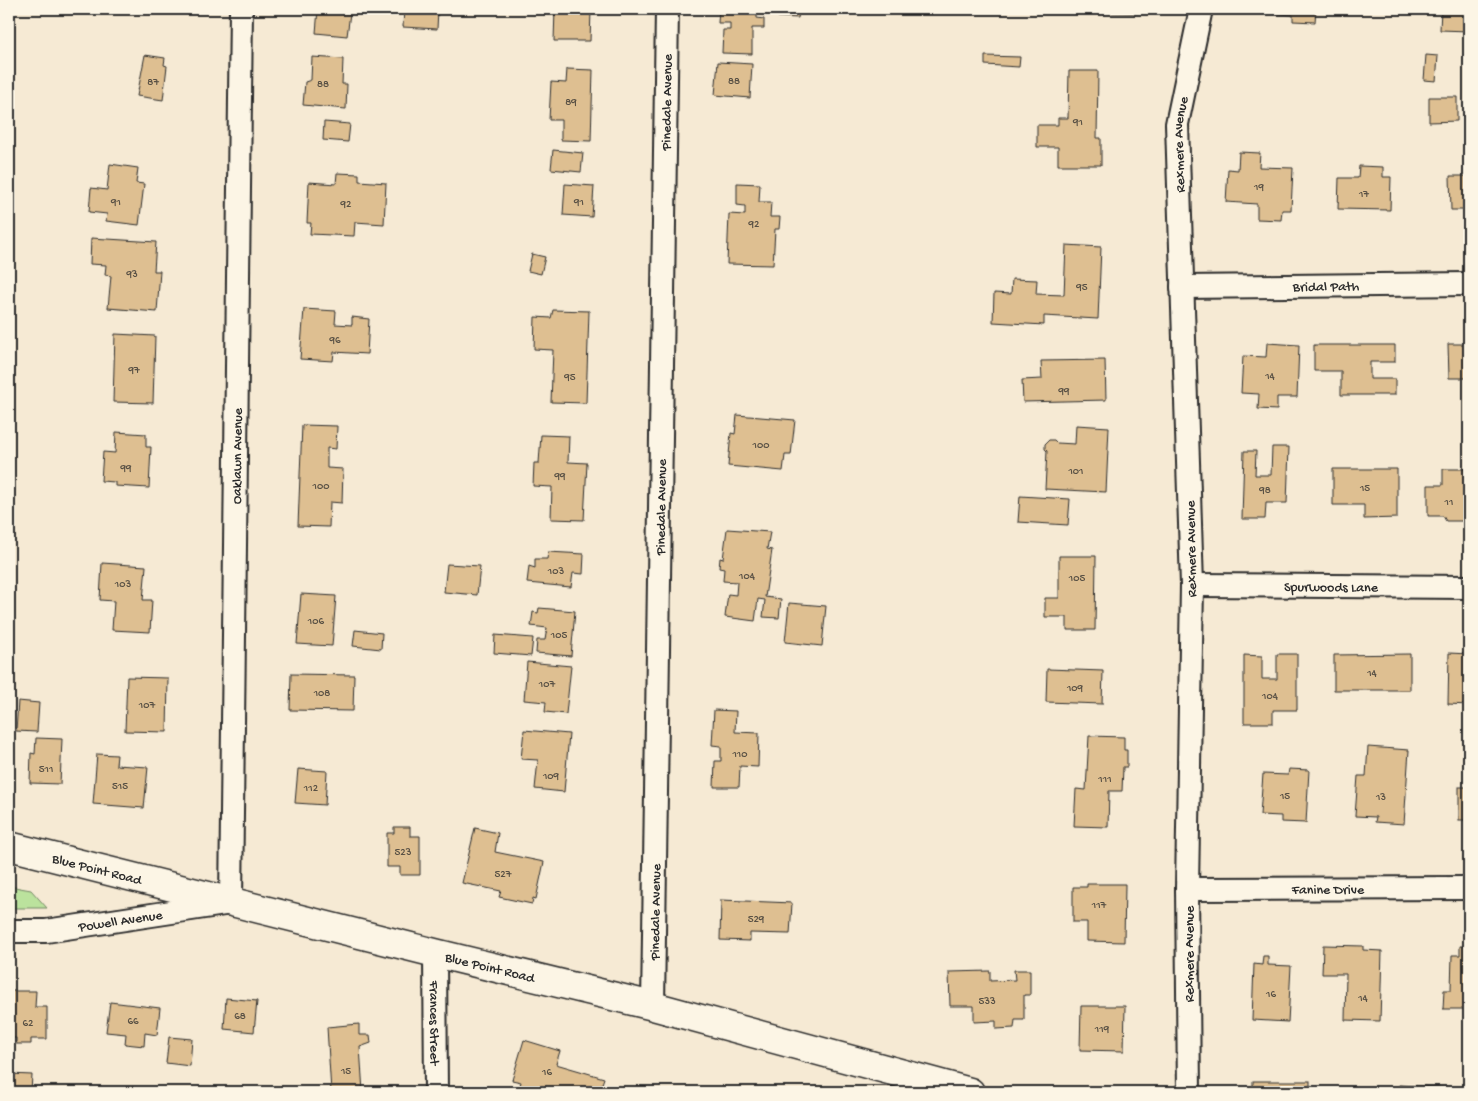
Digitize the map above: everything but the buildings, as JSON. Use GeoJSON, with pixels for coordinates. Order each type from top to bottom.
{"type":"FeatureCollection","features":[{"type":"Feature","properties":{"kind":"street","name":"Oaklawn Avenue"},"geometry":{"type":"LineString","coordinates":[[232,903],[241,9]]}},
{"type":"Feature","properties":{"kind":"street","name":"Pinedale Avenue"},"geometry":{"type":"LineString","coordinates":[[653,1006],[667,9]]}},
{"type":"Feature","properties":{"kind":"street","name":"Rexmere Avenue"},"geometry":{"type":"LineString","coordinates":[[1188,1092],[1187,889],[1192,585],[1177,124],[1201,9]]}},
{"type":"Feature","properties":{"kind":"street","name":"Bridal Path"},"geometry":{"type":"LineString","coordinates":[[1182,287],[1469,284]]}},
{"type":"Feature","properties":{"kind":"street","name":"Spurwoods Lane"},"geometry":{"type":"LineString","coordinates":[[1192,585],[1469,587]]}},
{"type":"Feature","properties":{"kind":"street","name":"Blue Point Road"},"geometry":{"type":"LineString","coordinates":[[9,846],[232,903],[653,1006],[970,1092]]}},
{"type":"Feature","properties":{"kind":"street","name":"Fanine Drive"},"geometry":{"type":"LineString","coordinates":[[1187,889],[1469,888]]}},
{"type":"Feature","properties":{"kind":"street","name":"Powell Avenue"},"geometry":{"type":"LineString","coordinates":[[9,931],[46,931],[232,903]]}},
{"type":"Feature","properties":{"kind":"street","name":"Frances Street"},"geometry":{"type":"LineString","coordinates":[[435,953],[436,1092]]}},
{"type":"Feature","properties":{"kind":"green space"},"geometry":{"type":"Polygon","coordinates":[[[9,886],[31,890],[47,908],[9,908],[9,886]]]}}]}
